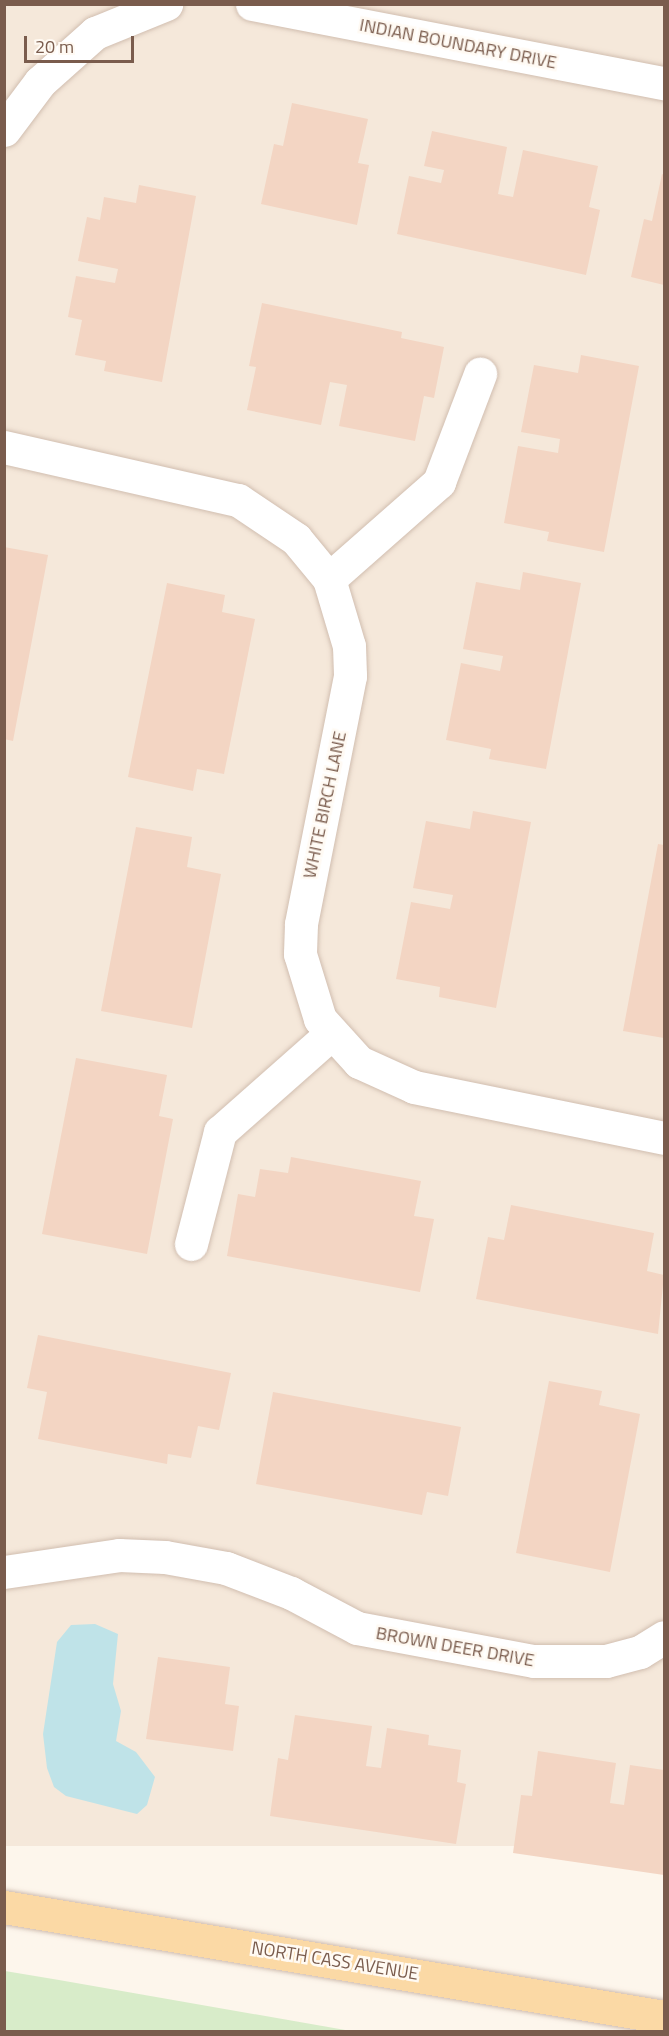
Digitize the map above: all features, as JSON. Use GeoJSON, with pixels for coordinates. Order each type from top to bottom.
{"type":"FeatureCollection","features":[{"type":"Feature","properties":{"kind":"main road","name":"NORTH CASS AVENUE"},"geometry":{"type":"LineString","coordinates":[[4,1907],[664,2017]]}},
{"type":"Feature","properties":{"kind":"street"},"geometry":{"type":"LineString","coordinates":[[4,130],[40,82],[95,33],[166,4]]}},
{"type":"Feature","properties":{"kind":"street","name":"INDIAN BOUNDARY DRIVE"},"geometry":{"type":"LineString","coordinates":[[252,4],[664,83]]}},
{"type":"Feature","properties":{"kind":"street"},"geometry":{"type":"LineString","coordinates":[[329,579],[439,482],[480,375]]}},
{"type":"Feature","properties":{"kind":"street","name":"WHITE BIRCH LANE"},"geometry":{"type":"LineString","coordinates":[[4,447],[238,500],[296,539],[329,579],[349,646],[350,676],[301,924],[300,954],[320,1019],[359,1062],[388,1079],[664,1137]]}},
{"type":"Feature","properties":{"kind":"street"},"geometry":{"type":"LineString","coordinates":[[191,1244],[220,1132],[332,1033]]}},
{"type":"Feature","properties":{"kind":"street","name":"BROWN DEER DRIVE"},"geometry":{"type":"LineString","coordinates":[[4,1572],[119,1555],[165,1557],[226,1568],[291,1593],[357,1628],[534,1662],[606,1661],[640,1652],[664,1637]]}},
{"type":"Feature","properties":{"kind":"shaded area"},"geometry":{"type":"Polygon","coordinates":[[[4,5],[664,5],[664,1846],[4,1846],[4,5]]]}},
{"type":"Feature","properties":{"kind":"green space"},"geometry":{"type":"Polygon","coordinates":[[[5,1971],[59,1980],[351,2031],[5,2031],[5,1971]]]}},
{"type":"Feature","properties":{"kind":"water"},"geometry":{"type":"Polygon","coordinates":[[[95,1624],[118,1634],[113,1684],[121,1711],[116,1741],[136,1752],[155,1777],[147,1805],[137,1814],[66,1796],[54,1787],[47,1768],[43,1734],[57,1642],[71,1625],[95,1624]]]}},
{"type":"Feature","properties":{"kind":"building"},"geometry":{"type":"Polygon","coordinates":[[[292,103],[368,119],[358,163],[369,165],[357,225],[261,204],[274,144],[283,146],[292,103]]]}},
{"type":"Feature","properties":{"kind":"building"},"geometry":{"type":"Polygon","coordinates":[[[432,131],[507,147],[498,194],[513,197],[523,150],[598,166],[589,207],[600,210],[586,275],[397,234],[409,176],[441,183],[444,170],[424,166],[432,131]]]}},
{"type":"Feature","properties":{"kind":"building"},"geometry":{"type":"Polygon","coordinates":[[[662,174],[664,175],[664,285],[631,277],[644,219],[652,221],[662,174]]]}},
{"type":"Feature","properties":{"kind":"building"},"geometry":{"type":"Polygon","coordinates":[[[139,185],[196,196],[162,382],[104,371],[106,361],[75,355],[82,320],[68,317],[76,276],[115,283],[118,269],[78,261],[87,217],[100,220],[104,197],[136,203],[139,185]]]}},
{"type":"Feature","properties":{"kind":"building"},"geometry":{"type":"Polygon","coordinates":[[[262,303],[402,332],[401,338],[444,347],[434,398],[424,396],[415,441],[339,426],[347,385],[330,382],[321,425],[247,410],[256,367],[249,366],[262,303]]]}},
{"type":"Feature","properties":{"kind":"building"},"geometry":{"type":"Polygon","coordinates":[[[581,355],[639,366],[604,552],[547,541],[549,532],[504,523],[518,446],[558,453],[560,439],[521,432],[534,365],[578,373],[581,355]]]}},
{"type":"Feature","properties":{"kind":"building"},"geometry":{"type":"Polygon","coordinates":[[[4,547],[48,555],[13,741],[4,739],[4,547]]]}},
{"type":"Feature","properties":{"kind":"building"},"geometry":{"type":"Polygon","coordinates":[[[523,572],[581,583],[546,769],[489,759],[491,749],[446,740],[461,663],[500,671],[503,656],[463,649],[476,582],[520,590],[523,572]]]}},
{"type":"Feature","properties":{"kind":"building"},"geometry":{"type":"Polygon","coordinates":[[[167,583],[225,595],[222,612],[255,619],[224,774],[197,769],[193,791],[128,777],[167,583]]]}},
{"type":"Feature","properties":{"kind":"building"},"geometry":{"type":"Polygon","coordinates":[[[473,811],[531,822],[496,1008],[439,997],[440,987],[396,979],[411,902],[450,909],[453,895],[413,888],[426,821],[470,829],[473,811]]]}},
{"type":"Feature","properties":{"kind":"building"},"geometry":{"type":"Polygon","coordinates":[[[136,827],[192,837],[187,867],[221,874],[192,1028],[101,1011],[136,827]]]}},
{"type":"Feature","properties":{"kind":"building"},"geometry":{"type":"Polygon","coordinates":[[[658,844],[664,845],[664,1038],[623,1031],[658,844]]]}},
{"type":"Feature","properties":{"kind":"building"},"geometry":{"type":"Polygon","coordinates":[[[76,1058],[167,1075],[159,1116],[173,1119],[147,1254],[42,1234],[76,1058]]]}},
{"type":"Feature","properties":{"kind":"building"},"geometry":{"type":"Polygon","coordinates":[[[291,1157],[421,1181],[414,1216],[434,1219],[420,1292],[227,1256],[238,1194],[255,1197],[260,1169],[288,1173],[291,1157]]]}},
{"type":"Feature","properties":{"kind":"building"},"geometry":{"type":"Polygon","coordinates":[[[511,1205],[654,1233],[647,1271],[664,1275],[658,1334],[476,1299],[488,1237],[504,1240],[511,1205]]]}},
{"type":"Feature","properties":{"kind":"building"},"geometry":{"type":"Polygon","coordinates":[[[38,1335],[231,1373],[219,1430],[198,1426],[191,1458],[168,1454],[167,1464],[38,1439],[47,1392],[27,1388],[38,1335]]]}},
{"type":"Feature","properties":{"kind":"building"},"geometry":{"type":"Polygon","coordinates":[[[549,1381],[602,1391],[599,1405],[640,1414],[610,1572],[516,1553],[549,1381]]]}},
{"type":"Feature","properties":{"kind":"building"},"geometry":{"type":"Polygon","coordinates":[[[273,1392],[461,1427],[448,1496],[427,1492],[422,1515],[256,1484],[273,1392]]]}},
{"type":"Feature","properties":{"kind":"building"},"geometry":{"type":"Polygon","coordinates":[[[158,1657],[230,1667],[225,1704],[239,1706],[233,1751],[146,1739],[158,1657]]]}},
{"type":"Feature","properties":{"kind":"building"},"geometry":{"type":"Polygon","coordinates":[[[295,1715],[372,1726],[366,1766],[381,1768],[387,1728],[429,1735],[428,1745],[461,1750],[457,1782],[466,1784],[456,1844],[270,1816],[278,1758],[288,1760],[295,1715]]]}},
{"type":"Feature","properties":{"kind":"building"},"geometry":{"type":"Polygon","coordinates":[[[538,1751],[616,1763],[610,1803],[624,1805],[630,1765],[664,1770],[664,1875],[513,1853],[521,1795],[532,1796],[538,1751]]]}}]}
